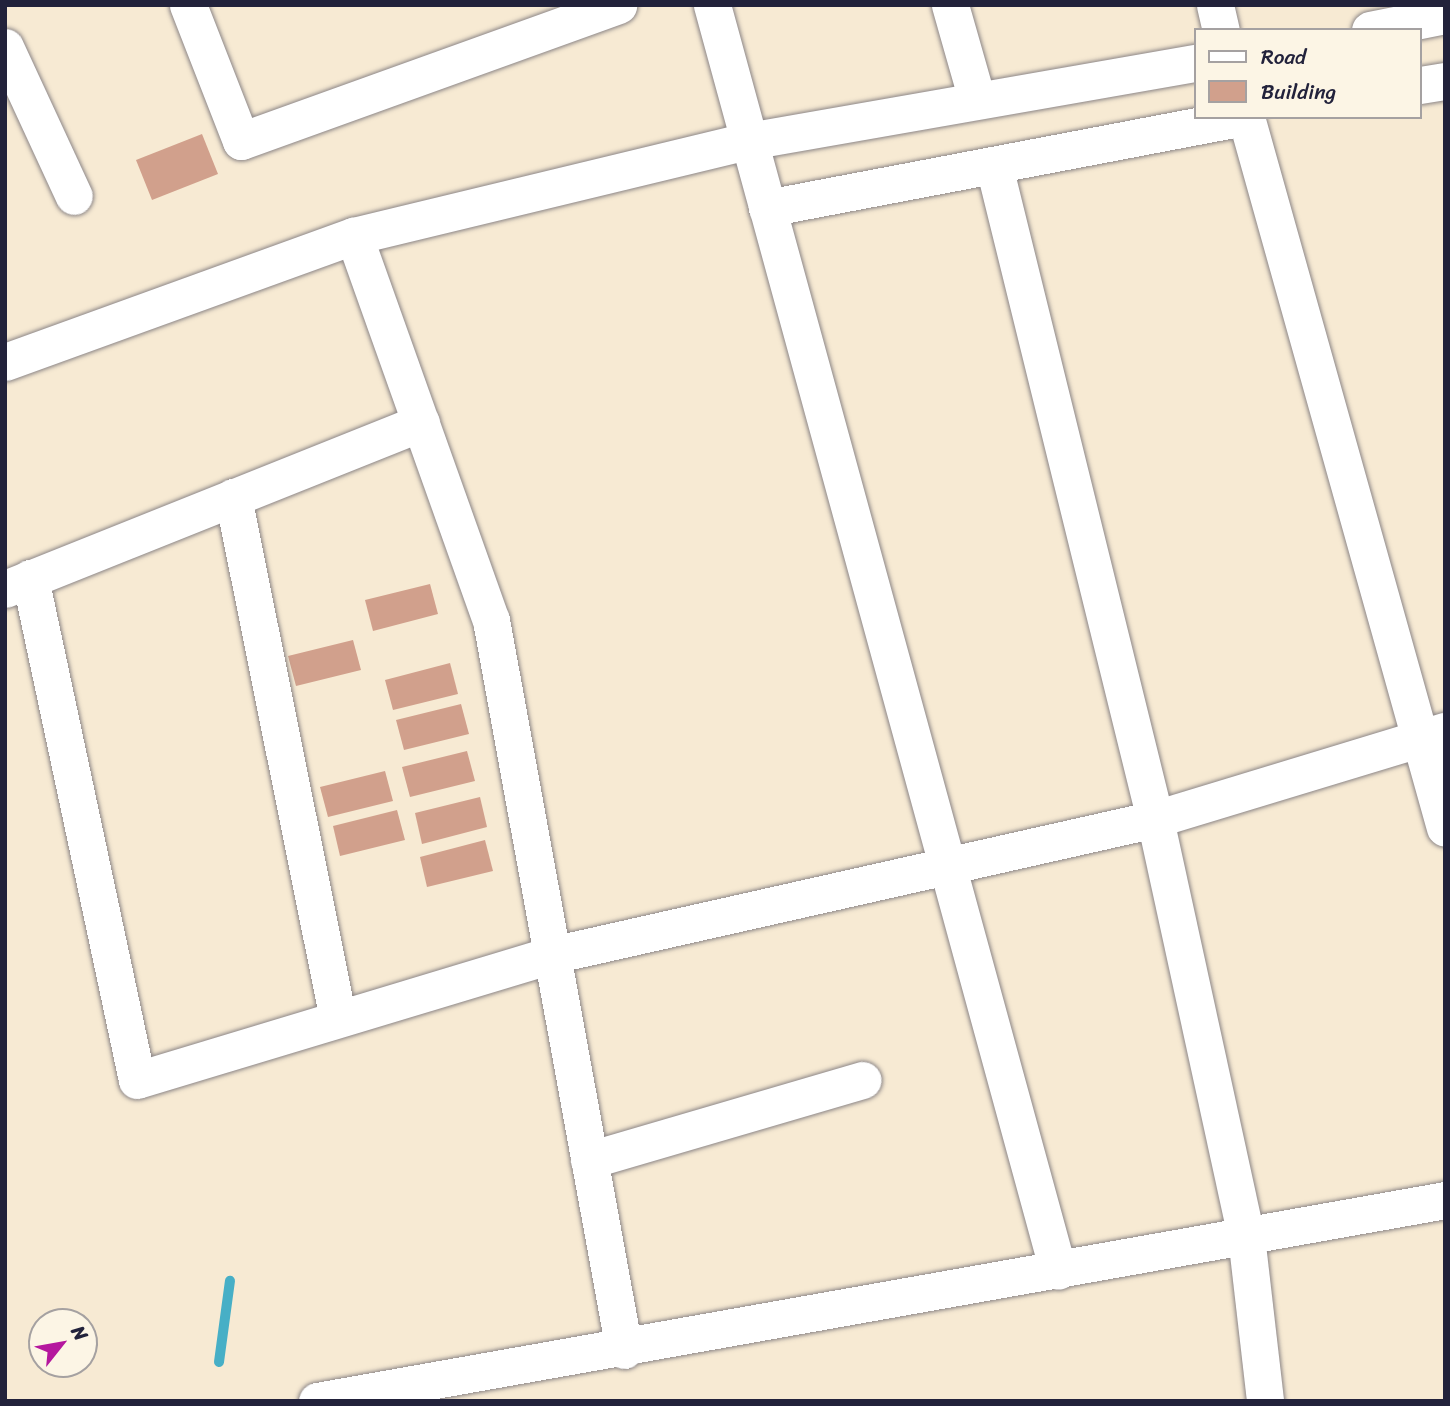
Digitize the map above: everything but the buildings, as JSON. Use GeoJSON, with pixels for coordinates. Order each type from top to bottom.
{"type":"FeatureCollection","features":[{"type":"Feature","properties":{"kind":"street"},"geometry":{"type":"LineString","coordinates":[[188,5],[241,141],[618,5]]}},
{"type":"Feature","properties":{"kind":"street"},"geometry":{"type":"LineString","coordinates":[[712,5],[1058,1271]]}},
{"type":"Feature","properties":{"kind":"street"},"geometry":{"type":"LineString","coordinates":[[950,5],[977,100]]}},
{"type":"Feature","properties":{"kind":"street"},"geometry":{"type":"LineString","coordinates":[[1214,5],[1221,28]]}},
{"type":"Feature","properties":{"kind":"street"},"geometry":{"type":"LineString","coordinates":[[1380,28],[1445,15]]}},
{"type":"Feature","properties":{"kind":"street"},"geometry":{"type":"LineString","coordinates":[[5,47],[74,196]]}},
{"type":"Feature","properties":{"kind":"street"},"geometry":{"type":"LineString","coordinates":[[5,362],[354,236],[750,147],[977,100],[1194,63]]}},
{"type":"Feature","properties":{"kind":"street"},"geometry":{"type":"LineString","coordinates":[[1422,85],[1445,81]]}},
{"type":"Feature","properties":{"kind":"street"},"geometry":{"type":"LineString","coordinates":[[765,202],[994,166],[1234,119]]}},
{"type":"Feature","properties":{"kind":"street"},"geometry":{"type":"LineString","coordinates":[[1245,119],[1432,735],[1445,828]]}},
{"type":"Feature","properties":{"kind":"street"},"geometry":{"type":"LineString","coordinates":[[994,166],[1155,819],[1246,1236],[1265,1401]]}},
{"type":"Feature","properties":{"kind":"street"},"geometry":{"type":"LineString","coordinates":[[354,236],[491,620],[624,1350]]}},
{"type":"Feature","properties":{"kind":"street"},"geometry":{"type":"LineString","coordinates":[[421,423],[18,583],[137,1080],[552,955],[1155,819],[1432,735]]}},
{"type":"Feature","properties":{"kind":"street"},"geometry":{"type":"LineString","coordinates":[[233,497],[338,1019]]}},
{"type":"Feature","properties":{"kind":"street"},"geometry":{"type":"LineString","coordinates":[[589,1160],[863,1080]]}},
{"type":"Feature","properties":{"kind":"street"},"geometry":{"type":"LineString","coordinates":[[317,1401],[409,1393],[624,1350],[1445,1200]]}},
{"type":"Feature","properties":{"kind":"waterway"},"geometry":{"type":"LineString","coordinates":[[219,1362],[230,1281]]}}]}
